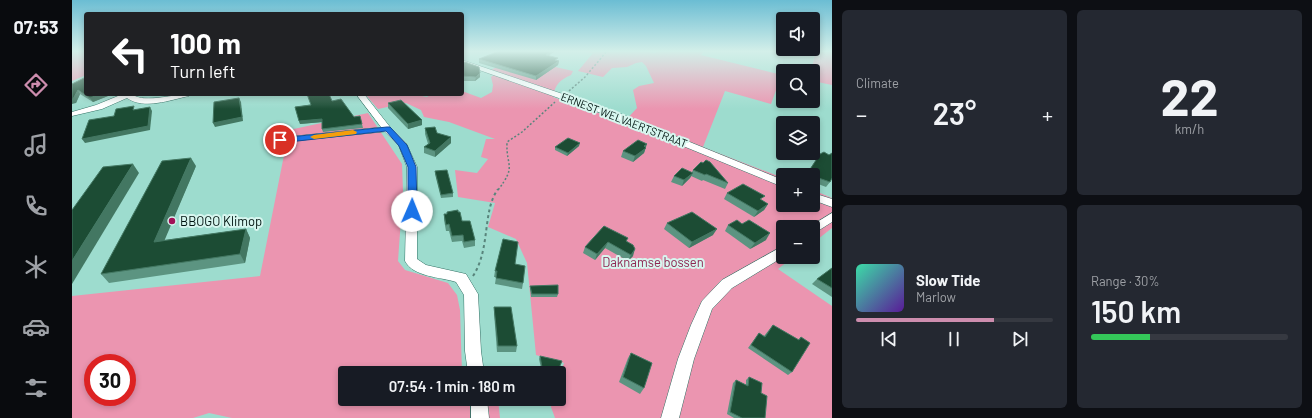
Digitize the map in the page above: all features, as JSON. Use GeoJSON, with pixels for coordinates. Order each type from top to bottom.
{"type":"FeatureCollection","features":[{"type":"Feature","properties":{"kind":"street","name":"ERNEST WELVAERTSTRAAT"},"geometry":{"type":"LineString","coordinates":[[487,71],[613,114],[776,181]]}},
{"type":"Feature","properties":{"kind":"street"},"geometry":{"type":"LineString","coordinates":[[72,114],[99,107],[126,96]]}},
{"type":"Feature","properties":{"kind":"street"},"geometry":{"type":"LineString","coordinates":[[129,96],[130,98],[146,101],[175,96]]}},
{"type":"Feature","properties":{"kind":"street"},"geometry":{"type":"LineString","coordinates":[[362,96],[387,129],[403,145],[412,167],[411,260],[423,269],[444,272],[462,278],[471,294],[473,351],[475,366]]}},
{"type":"Feature","properties":{"kind":"street"},"geometry":{"type":"LineString","coordinates":[[820,199],[832,203]]}},
{"type":"Feature","properties":{"kind":"street"},"geometry":{"type":"LineString","coordinates":[[820,225],[832,217]]}},
{"type":"Feature","properties":{"kind":"street"},"geometry":{"type":"LineString","coordinates":[[670,418],[686,359],[707,305],[727,284],[776,255]]}},
{"type":"Feature","properties":{"kind":"street"},"geometry":{"type":"LineString","coordinates":[[479,406],[480,418]]}},
{"type":"Feature","properties":{"kind":"lane"},"geometry":{"type":"LineString","coordinates":[[273,130],[280,140],[387,129]]}},
{"type":"Feature","properties":{"kind":"path"},"geometry":{"type":"LineString","coordinates":[[465,284],[474,274],[480,262],[493,198],[507,178],[510,166],[506,149],[507,142],[522,132],[590,71]]}},
{"type":"Feature","properties":{"kind":"green space"},"geometry":{"type":"Polygon","coordinates":[[[72,71],[84,71],[84,76],[72,81],[72,71]]]}},
{"type":"Feature","properties":{"kind":"green space","name":"Daknamse bossen"},"geometry":{"type":"Polygon","coordinates":[[[493,71],[571,71],[573,71],[571,75],[559,83],[555,89],[553,97],[624,122],[637,108],[633,90],[639,86],[654,83],[648,71],[764,71],[776,74],[776,90],[771,104],[725,91],[703,147],[776,175],[776,212],[820,212],[820,193],[832,198],[832,228],[820,237],[820,220],[776,220],[776,264],[784,264],[778,269],[832,306],[832,418],[555,418],[551,406],[566,406],[566,366],[563,366],[564,363],[536,355],[527,263],[516,239],[488,227],[495,203],[458,197],[455,170],[477,173],[488,159],[481,157],[486,139],[495,139],[449,122],[424,117],[421,110],[406,103],[378,109],[367,96],[464,96],[464,92],[481,98],[492,92],[493,85],[491,77],[498,72],[493,71]]]}},
{"type":"Feature","properties":{"kind":"green space","name":"Daknamse bossen"},"geometry":{"type":"Polygon","coordinates":[[[578,71],[609,71],[603,77],[578,71]]]}},
{"type":"Feature","properties":{"kind":"green space"},"geometry":{"type":"Polygon","coordinates":[[[820,71],[832,71],[832,85],[820,82],[820,71]]]}},
{"type":"Feature","properties":{"kind":"green space"},"geometry":{"type":"Polygon","coordinates":[[[368,113],[402,164],[403,191],[398,261],[405,270],[448,283],[457,295],[460,310],[462,366],[338,366],[338,406],[499,406],[500,418],[232,418],[209,413],[193,418],[72,418],[72,296],[260,276],[289,130],[368,113]]]}},
{"type":"Feature","properties":{"kind":"building"},"geometry":{"type":"Polygon","coordinates":[[[464,71],[480,71],[480,73],[476,77],[464,76],[464,71]]]}},
{"type":"Feature","properties":{"kind":"building"},"geometry":{"type":"Polygon","coordinates":[[[518,71],[544,71],[536,76],[518,71]]]}},
{"type":"Feature","properties":{"kind":"building"},"geometry":{"type":"Polygon","coordinates":[[[84,78],[84,94],[78,90],[72,99],[72,84],[84,78]]]}},
{"type":"Feature","properties":{"kind":"building"},"geometry":{"type":"Polygon","coordinates":[[[308,96],[330,96],[332,101],[341,99],[354,117],[360,116],[362,124],[322,129],[322,119],[299,121],[295,107],[311,105],[308,96]]]}},
{"type":"Feature","properties":{"kind":"building"},"geometry":{"type":"Polygon","coordinates":[[[239,98],[242,117],[213,123],[214,102],[239,98]]]}},
{"type":"Feature","properties":{"kind":"building"},"geometry":{"type":"Polygon","coordinates":[[[401,100],[422,120],[408,124],[388,103],[401,100]]]}},
{"type":"Feature","properties":{"kind":"building"},"geometry":{"type":"Polygon","coordinates":[[[134,106],[133,110],[150,107],[148,126],[82,139],[89,120],[114,116],[116,109],[134,106]]]}},
{"type":"Feature","properties":{"kind":"building"},"geometry":{"type":"Polygon","coordinates":[[[435,127],[437,133],[451,137],[435,151],[424,147],[430,143],[425,128],[435,127]]]}},
{"type":"Feature","properties":{"kind":"building"},"geometry":{"type":"Polygon","coordinates":[[[568,138],[580,143],[568,153],[555,147],[568,138]]]}},
{"type":"Feature","properties":{"kind":"building"},"geometry":{"type":"Polygon","coordinates":[[[638,140],[647,144],[644,146],[646,148],[635,156],[623,151],[638,140]]]}},
{"type":"Feature","properties":{"kind":"building"},"geometry":{"type":"Polygon","coordinates":[[[824,152],[829,155],[832,153],[832,178],[830,182],[820,178],[820,168],[811,168],[816,160],[820,160],[820,154],[824,152]]]}},
{"type":"Feature","properties":{"kind":"building"},"geometry":{"type":"Polygon","coordinates":[[[191,158],[154,242],[246,229],[240,254],[101,274],[162,161],[191,158]]]}},
{"type":"Feature","properties":{"kind":"building"},"geometry":{"type":"Polygon","coordinates":[[[706,160],[710,162],[728,183],[693,170],[701,162],[703,163],[706,160]]]}},
{"type":"Feature","properties":{"kind":"building"},"geometry":{"type":"Polygon","coordinates":[[[133,164],[72,261],[72,210],[103,167],[133,164]]]}},
{"type":"Feature","properties":{"kind":"building"},"geometry":{"type":"Polygon","coordinates":[[[682,168],[693,173],[684,180],[674,176],[682,168]]]}},
{"type":"Feature","properties":{"kind":"building"},"geometry":{"type":"Polygon","coordinates":[[[447,170],[453,193],[441,195],[435,171],[447,170]]]}},
{"type":"Feature","properties":{"kind":"building"},"geometry":{"type":"Polygon","coordinates":[[[743,184],[765,196],[760,199],[768,204],[758,211],[727,193],[743,184]]]}},
{"type":"Feature","properties":{"kind":"building"},"geometry":{"type":"Polygon","coordinates":[[[458,210],[462,221],[470,221],[475,240],[464,242],[463,235],[452,236],[449,224],[446,225],[444,214],[458,210]]]}},
{"type":"Feature","properties":{"kind":"building"},"geometry":{"type":"Polygon","coordinates":[[[692,212],[717,229],[692,242],[667,223],[692,212]]]}},
{"type":"Feature","properties":{"kind":"building"},"geometry":{"type":"Polygon","coordinates":[[[737,220],[742,224],[749,220],[770,233],[755,243],[728,225],[737,220]]]}},
{"type":"Feature","properties":{"kind":"building"},"geometry":{"type":"Polygon","coordinates":[[[604,226],[628,238],[626,241],[633,245],[635,249],[631,255],[608,242],[597,254],[585,247],[604,226]]]}},
{"type":"Feature","properties":{"kind":"building"},"geometry":{"type":"Polygon","coordinates":[[[503,239],[518,242],[515,264],[525,266],[523,283],[496,278],[497,271],[495,271],[503,239]]]}},
{"type":"Feature","properties":{"kind":"building"},"geometry":{"type":"Polygon","coordinates":[[[832,268],[832,288],[817,279],[832,268]]]}},
{"type":"Feature","properties":{"kind":"building"},"geometry":{"type":"Polygon","coordinates":[[[558,285],[558,294],[532,294],[530,286],[558,285]]]}},
{"type":"Feature","properties":{"kind":"building"},"geometry":{"type":"Polygon","coordinates":[[[494,307],[511,307],[517,346],[498,346],[494,307]]]}},
{"type":"Feature","properties":{"kind":"building"},"geometry":{"type":"Polygon","coordinates":[[[773,325],[799,340],[801,337],[810,343],[792,372],[751,345],[759,333],[765,337],[773,325]]]}},
{"type":"Feature","properties":{"kind":"building"},"geometry":{"type":"Polygon","coordinates":[[[631,353],[652,363],[644,388],[623,377],[631,353]]]}},
{"type":"Feature","properties":{"kind":"building"},"geometry":{"type":"Polygon","coordinates":[[[540,356],[562,361],[560,366],[542,366],[540,356]]]}},
{"type":"Feature","properties":{"kind":"building"},"geometry":{"type":"Polygon","coordinates":[[[749,377],[762,383],[761,393],[767,396],[765,418],[742,418],[730,412],[736,380],[748,386],[749,377]]]}},
{"type":"Feature","properties":{"kind":"slow traffic"},"geometry":{"type":"LineString","coordinates":[[314,137],[353,132]]}},
{"type":"Feature","properties":{"kind":"place","name":"BBOGO Klimop"},"geometry":{"type":"Point","coordinates":[172,221]}},
{"type":"Feature","properties":{"kind":"route"},"geometry":{"type":"LineString","coordinates":[[280,140],[387,129],[403,145],[412,167],[412,211]]}}]}
